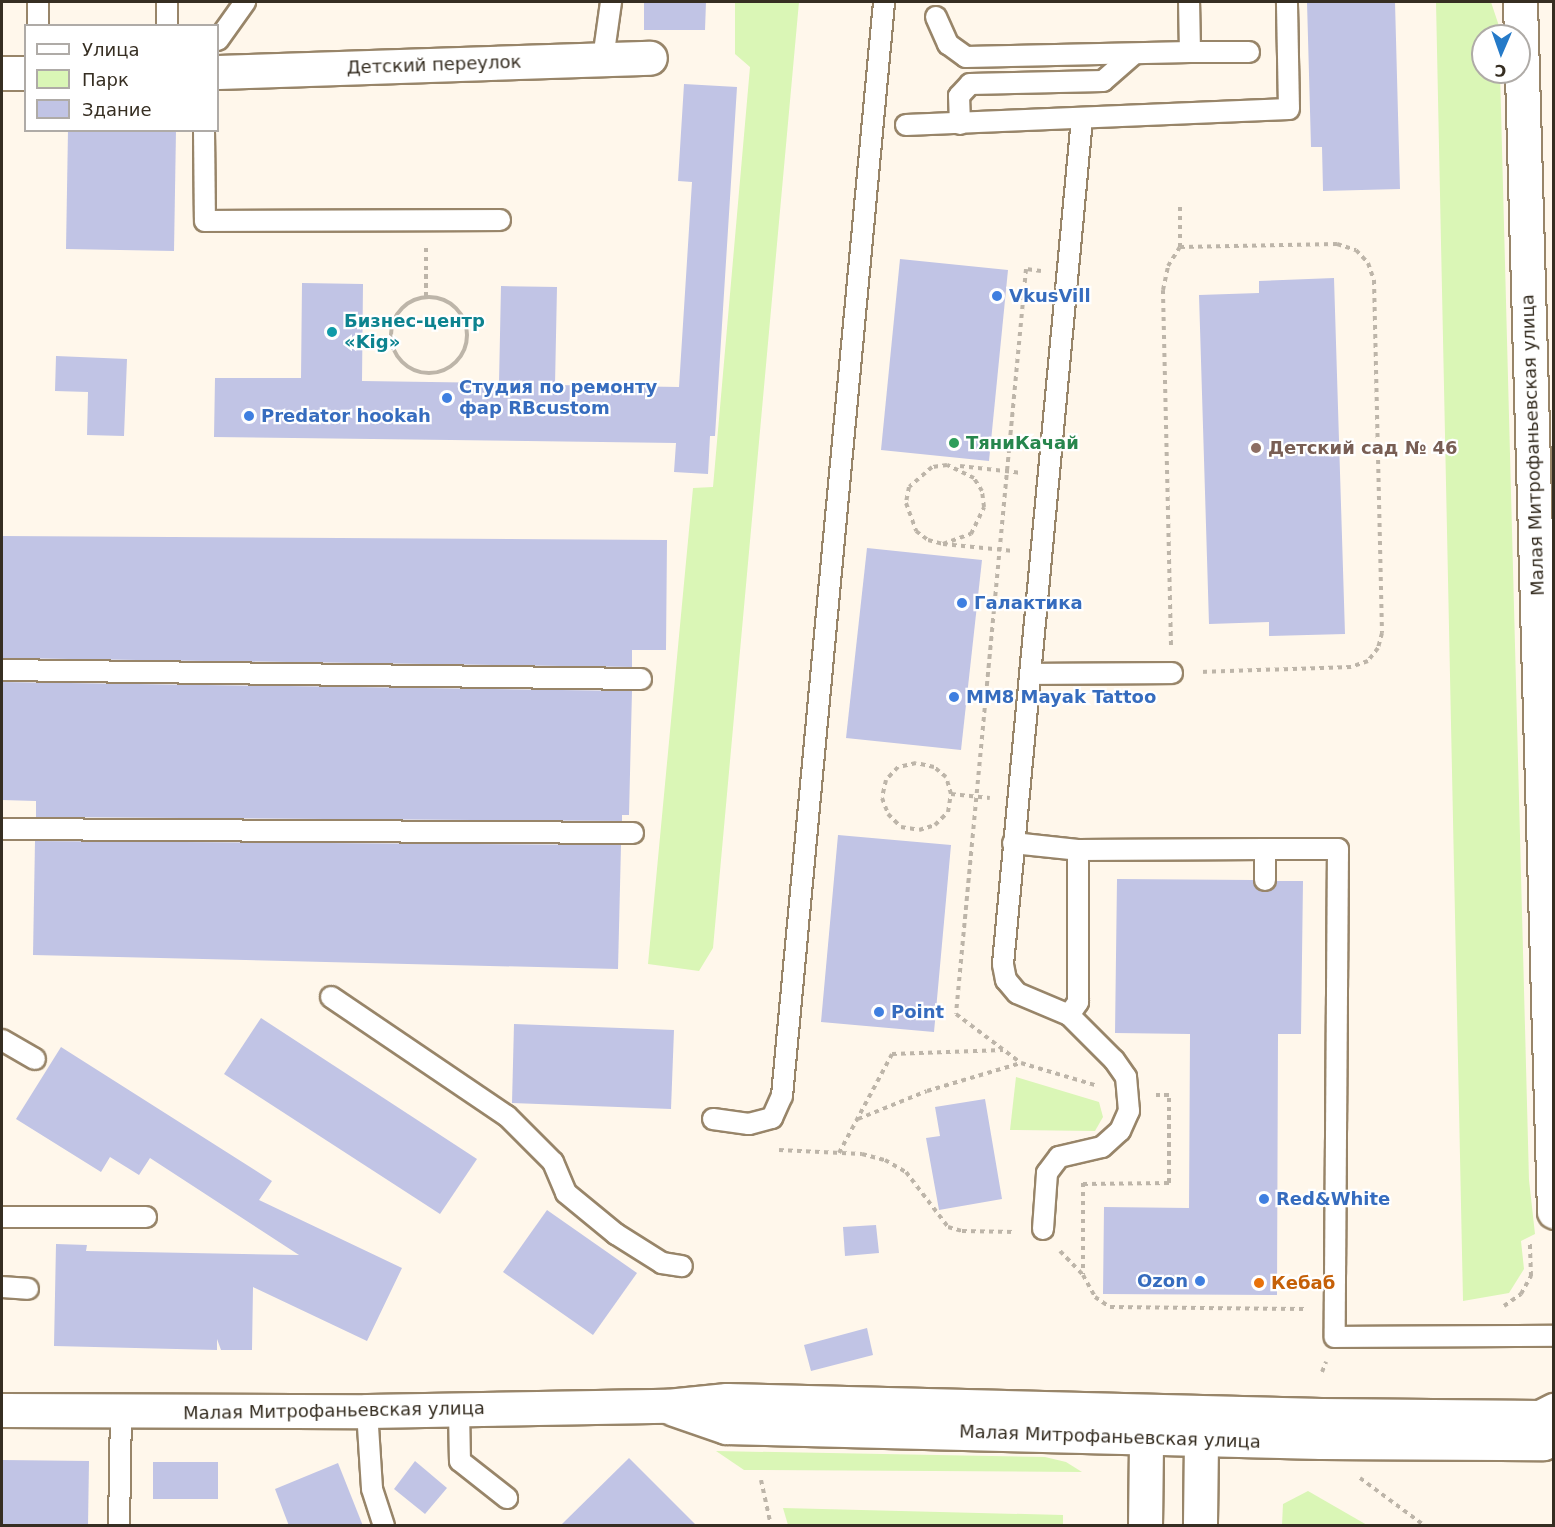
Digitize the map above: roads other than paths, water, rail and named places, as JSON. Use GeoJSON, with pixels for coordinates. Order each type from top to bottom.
{"type":"FeatureCollection","features":[{"type":"Feature","properties":{"kind":"street","name":"Малая Митрофаньевская улица"},"geometry":{"type":"LineString","coordinates":[[1520,2],[1554,1212]]}},
{"type":"Feature","properties":{"kind":"street","name":"Детский переулок"},"geometry":{"type":"LineString","coordinates":[[219,72],[650,58]]}},
{"type":"Feature","properties":{"kind":"street"},"geometry":{"type":"LineString","coordinates":[[2,73],[24,73]]}},
{"type":"Feature","properties":{"kind":"street","name":"Малая Митрофаньевская улица"},"geometry":{"type":"LineString","coordinates":[[2,1410],[121,1412],[459,1410],[667,1406],[727,1400],[1540,1417],[1554,1410]]}},
{"type":"Feature","properties":{"kind":"street","name":"Малая Митрофаньевская улица"},"geometry":{"type":"LineString","coordinates":[[667,1406],[726,1427],[1202,1441],[1543,1443],[1554,1434]]}},
{"type":"Feature","properties":{"kind":"street"},"geometry":{"type":"LineString","coordinates":[[1145,1526],[1146,1438],[1168,1411],[1202,1441],[1200,1526]]}},
{"type":"Feature","properties":{"kind":"lane"},"geometry":{"type":"LineString","coordinates":[[38,2],[38,24]]}},
{"type":"Feature","properties":{"kind":"lane"},"geometry":{"type":"LineString","coordinates":[[167,2],[167,24]]}},
{"type":"Feature","properties":{"kind":"lane"},"geometry":{"type":"LineString","coordinates":[[219,39],[245,2]]}},
{"type":"Feature","properties":{"kind":"lane"},"geometry":{"type":"LineString","coordinates":[[603,59],[611,2]]}},
{"type":"Feature","properties":{"kind":"lane"},"geometry":{"type":"LineString","coordinates":[[713,1119],[749,1124],[772,1118],[782,1096],[884,2]]}},
{"type":"Feature","properties":{"kind":"lane"},"geometry":{"type":"LineString","coordinates":[[1189,2],[1190,52]]}},
{"type":"Feature","properties":{"kind":"lane"},"geometry":{"type":"LineString","coordinates":[[906,125],[1082,120],[1288,110],[1287,2]]}},
{"type":"Feature","properties":{"kind":"lane"},"geometry":{"type":"LineString","coordinates":[[936,17],[948,44],[966,57],[1249,52]]}},
{"type":"Feature","properties":{"kind":"lane"},"geometry":{"type":"LineString","coordinates":[[960,124],[959,96],[970,84],[1103,81],[1134,54]]}},
{"type":"Feature","properties":{"kind":"lane"},"geometry":{"type":"LineString","coordinates":[[1048,1237],[1047,1173],[1059,1157],[1102,1147],[1120,1131],[1129,1111],[1126,1077],[1114,1060],[1069,1015],[1017,993],[1006,980],[1003,964],[1082,120]]}},
{"type":"Feature","properties":{"kind":"lane"},"geometry":{"type":"LineString","coordinates":[[204,132],[205,221],[427,218],[500,220]]}},
{"type":"Feature","properties":{"kind":"lane"},"geometry":{"type":"LineString","coordinates":[[2,670],[641,679]]}},
{"type":"Feature","properties":{"kind":"lane"},"geometry":{"type":"LineString","coordinates":[[1030,674],[1172,673]]}},
{"type":"Feature","properties":{"kind":"lane"},"geometry":{"type":"LineString","coordinates":[[2,829],[633,833]]}},
{"type":"Feature","properties":{"kind":"lane"},"geometry":{"type":"LineString","coordinates":[[1013,843],[1078,850],[1338,849],[1335,1337],[1554,1336]]}},
{"type":"Feature","properties":{"kind":"lane"},"geometry":{"type":"LineString","coordinates":[[1265,849],[1265,880]]}},
{"type":"Feature","properties":{"kind":"lane"},"geometry":{"type":"LineString","coordinates":[[1069,1015],[1078,1002],[1078,850]]}},
{"type":"Feature","properties":{"kind":"lane"},"geometry":{"type":"LineString","coordinates":[[331,997],[507,1116],[553,1162],[566,1193],[616,1234],[662,1263],[682,1266]]}},
{"type":"Feature","properties":{"kind":"lane"},"geometry":{"type":"LineString","coordinates":[[2,1040],[35,1059]]}},
{"type":"Feature","properties":{"kind":"lane"},"geometry":{"type":"LineString","coordinates":[[2,1217],[146,1216]]}},
{"type":"Feature","properties":{"kind":"lane"},"geometry":{"type":"LineString","coordinates":[[2,1287],[28,1289]]}},
{"type":"Feature","properties":{"kind":"lane"},"geometry":{"type":"LineString","coordinates":[[459,1410],[460,1461],[507,1498]]}},
{"type":"Feature","properties":{"kind":"lane"},"geometry":{"type":"LineString","coordinates":[[367,1411],[372,1489],[384,1526]]}},
{"type":"Feature","properties":{"kind":"lane"},"geometry":{"type":"LineString","coordinates":[[119,1526],[121,1412]]}},
{"type":"Feature","properties":{"kind":"place","name":"VkusVill"},"geometry":{"type":"Point","coordinates":[997,296]}},
{"type":"Feature","properties":{"kind":"place","name":"Бизнес-центр «Kig»"},"geometry":{"type":"Point","coordinates":[332,332]}},
{"type":"Feature","properties":{"kind":"place","name":"Студия по ремонту фар RBcustom"},"geometry":{"type":"Point","coordinates":[447,398]}},
{"type":"Feature","properties":{"kind":"place","name":"Predator hookah"},"geometry":{"type":"Point","coordinates":[249,416]}},
{"type":"Feature","properties":{"kind":"place","name":"ТяниКачай"},"geometry":{"type":"Point","coordinates":[954,443]}},
{"type":"Feature","properties":{"kind":"place","name":"Детский сад № 46"},"geometry":{"type":"Point","coordinates":[1256,448]}},
{"type":"Feature","properties":{"kind":"place","name":"Галактика"},"geometry":{"type":"Point","coordinates":[962,603]}},
{"type":"Feature","properties":{"kind":"place","name":"MM8 Mayak Tattoo"},"geometry":{"type":"Point","coordinates":[954,697]}},
{"type":"Feature","properties":{"kind":"place","name":"Point"},"geometry":{"type":"Point","coordinates":[879,1012]}},
{"type":"Feature","properties":{"kind":"place","name":"Red&White"},"geometry":{"type":"Point","coordinates":[1264,1199]}},
{"type":"Feature","properties":{"kind":"place","name":"Ozon"},"geometry":{"type":"Point","coordinates":[1200,1281]}},
{"type":"Feature","properties":{"kind":"place","name":"Кебаб"},"geometry":{"type":"Point","coordinates":[1259,1283]}}]}
